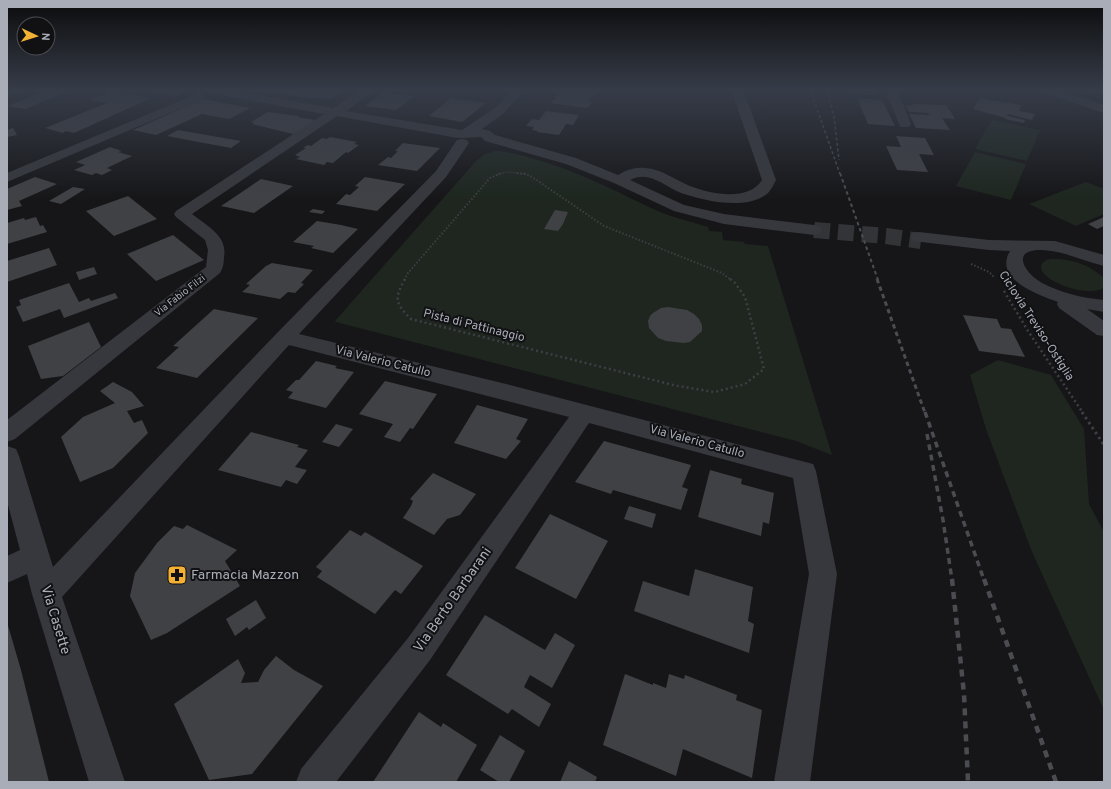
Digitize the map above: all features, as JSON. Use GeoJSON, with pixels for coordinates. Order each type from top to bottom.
{"type":"FeatureCollection","features":[{"type":"Feature","properties":{"kind":"street"},"geometry":{"type":"LineString","coordinates":[[27,156],[101,126]]}},
{"type":"Feature","properties":{"kind":"street"},"geometry":{"type":"LineString","coordinates":[[7,178],[131,126]]}},
{"type":"Feature","properties":{"kind":"street","name":"Via Fabio Filzi"},"geometry":{"type":"LineString","coordinates":[[7,433],[214,269],[218,250],[213,238],[182,214],[216,190],[315,126]]}},
{"type":"Feature","properties":{"kind":"street"},"geometry":{"type":"LineString","coordinates":[[394,126],[522,148],[571,161],[619,180],[680,208],[701,214],[724,219],[814,230]]}},
{"type":"Feature","properties":{"kind":"street"},"geometry":{"type":"LineString","coordinates":[[473,140],[486,126]]}},
{"type":"Feature","properties":{"kind":"street"},"geometry":{"type":"LineString","coordinates":[[46,594],[285,337],[486,126]]}},
{"type":"Feature","properties":{"kind":"street"},"geometry":{"type":"LineString","coordinates":[[619,180],[634,172],[647,172],[664,178],[685,189],[710,196],[735,199],[754,195],[766,188],[769,180],[750,126]]}},
{"type":"Feature","properties":{"kind":"street"},"geometry":{"type":"LineString","coordinates":[[1104,246],[1068,248],[996,245],[920,239],[969,251],[997,262],[1022,276],[1036,287],[1050,294],[1104,330]]}},
{"type":"Feature","properties":{"kind":"street"},"geometry":{"type":"LineString","coordinates":[[1022,276],[1014,263],[1014,257],[1022,249],[1038,246]]}},
{"type":"Feature","properties":{"kind":"street"},"geometry":{"type":"LineString","coordinates":[[1068,248],[1104,261]]}},
{"type":"Feature","properties":{"kind":"street"},"geometry":{"type":"LineString","coordinates":[[1050,294],[1080,303],[1104,306]]}},
{"type":"Feature","properties":{"kind":"street","name":"Via Valerio Catullo"},"geometry":{"type":"LineString","coordinates":[[285,337],[584,412],[804,471],[823,574],[792,782]]}},
{"type":"Feature","properties":{"kind":"street","name":"Via Berto Barbarani"},"geometry":{"type":"LineString","coordinates":[[314,782],[419,649],[584,412]]}},
{"type":"Feature","properties":{"kind":"street","name":"Via Casette"},"geometry":{"type":"LineString","coordinates":[[7,456],[46,594],[107,782]]}},
{"type":"Feature","properties":{"kind":"street"},"geometry":{"type":"LineString","coordinates":[[7,570],[36,556]]}},
{"type":"Feature","properties":{"kind":"path","name":"Pista di Pattinaggio"},"geometry":{"type":"LineString","coordinates":[[507,172],[526,174],[604,226],[722,273],[735,283],[745,297],[764,369],[745,384],[714,392],[673,385],[411,319],[399,307],[397,293],[408,274],[490,178],[507,172]]}},
{"type":"Feature","properties":{"kind":"path","name":"Ciclovia Treviso-Ostiglia"},"geometry":{"type":"LineString","coordinates":[[970,263],[989,272],[999,282]]}},
{"type":"Feature","properties":{"kind":"path","name":"Ciclovia Treviso-Ostiglia"},"geometry":{"type":"LineString","coordinates":[[1002,288],[1104,445]]}},
{"type":"Feature","properties":{"kind":"shaded area"},"geometry":{"type":"Polygon","coordinates":[[[989,126],[1020,126],[1040,130],[1027,161],[975,149],[989,126]]]}},
{"type":"Feature","properties":{"kind":"shaded area"},"geometry":{"type":"Polygon","coordinates":[[[495,151],[510,152],[549,163],[578,174],[662,213],[708,227],[709,231],[722,232],[723,240],[768,246],[832,455],[796,441],[336,322],[335,321],[476,161],[485,154],[495,151]]]}},
{"type":"Feature","properties":{"kind":"shaded area"},"geometry":{"type":"Polygon","coordinates":[[[975,152],[1026,164],[1011,200],[956,186],[975,152]]]}},
{"type":"Feature","properties":{"kind":"shaded area"},"geometry":{"type":"Polygon","coordinates":[[[1086,182],[1104,189],[1104,214],[1076,226],[1029,204],[1086,182]]]}},
{"type":"Feature","properties":{"kind":"shaded area"},"geometry":{"type":"Polygon","coordinates":[[[1050,259],[1072,261],[1092,269],[1104,278],[1104,288],[1093,291],[1081,290],[1067,287],[1056,282],[1046,276],[1041,270],[1042,264],[1050,259]]]}},
{"type":"Feature","properties":{"kind":"shaded area"},"geometry":{"type":"Polygon","coordinates":[[[998,360],[1051,375],[1084,429],[1089,504],[1104,532],[1104,710],[1032,552],[986,429],[970,375],[998,360]]]}},
{"type":"Feature","properties":{"kind":"building"},"geometry":{"type":"Polygon","coordinates":[[[50,126],[90,126],[74,133],[66,131],[63,133],[45,128],[50,126]]]}},
{"type":"Feature","properties":{"kind":"building"},"geometry":{"type":"Polygon","coordinates":[[[142,126],[176,126],[156,135],[133,130],[142,126]]]}},
{"type":"Feature","properties":{"kind":"building"},"geometry":{"type":"Polygon","coordinates":[[[259,126],[308,126],[300,132],[293,134],[259,126]]]}},
{"type":"Feature","properties":{"kind":"building"},"geometry":{"type":"Polygon","coordinates":[[[526,126],[565,126],[559,135],[537,132],[538,131],[532,130],[534,127],[526,126]]]}},
{"type":"Feature","properties":{"kind":"building"},"geometry":{"type":"Polygon","coordinates":[[[915,126],[947,126],[950,130],[916,128],[915,126]]]}},
{"type":"Feature","properties":{"kind":"building"},"geometry":{"type":"Polygon","coordinates":[[[13,128],[17,135],[7,137],[7,130],[13,128]]]}},
{"type":"Feature","properties":{"kind":"building"},"geometry":{"type":"Polygon","coordinates":[[[178,130],[241,141],[231,148],[167,136],[178,130]]]}},
{"type":"Feature","properties":{"kind":"building"},"geometry":{"type":"Polygon","coordinates":[[[896,136],[925,138],[934,155],[919,154],[928,172],[897,170],[886,146],[901,147],[896,136]]]}},
{"type":"Feature","properties":{"kind":"building"},"geometry":{"type":"Polygon","coordinates":[[[330,137],[357,142],[354,144],[359,145],[348,153],[346,152],[333,163],[327,162],[324,165],[296,159],[300,157],[295,155],[306,148],[303,148],[308,145],[311,146],[322,138],[327,139],[330,137]]]}},
{"type":"Feature","properties":{"kind":"building"},"geometry":{"type":"Polygon","coordinates":[[[403,143],[440,148],[417,171],[378,165],[388,157],[391,158],[398,151],[395,151],[403,143]]]}},
{"type":"Feature","properties":{"kind":"building"},"geometry":{"type":"Polygon","coordinates":[[[110,147],[122,151],[118,152],[132,156],[107,168],[112,170],[102,175],[96,173],[92,175],[74,170],[85,165],[76,162],[110,147]]]}},
{"type":"Feature","properties":{"kind":"building"},"geometry":{"type":"Polygon","coordinates":[[[35,177],[57,184],[19,201],[22,206],[7,210],[7,189],[35,177]]]}},
{"type":"Feature","properties":{"kind":"building"},"geometry":{"type":"Polygon","coordinates":[[[365,177],[405,184],[377,211],[336,204],[346,194],[350,195],[359,187],[355,186],[365,177]]]}},
{"type":"Feature","properties":{"kind":"building"},"geometry":{"type":"Polygon","coordinates":[[[261,179],[293,186],[254,213],[221,206],[261,179]]]}},
{"type":"Feature","properties":{"kind":"building"},"geometry":{"type":"Polygon","coordinates":[[[73,187],[85,189],[61,204],[49,201],[73,187]]]}},
{"type":"Feature","properties":{"kind":"building"},"geometry":{"type":"Polygon","coordinates":[[[128,196],[157,219],[114,236],[86,211],[128,196]]]}},
{"type":"Feature","properties":{"kind":"building"},"geometry":{"type":"Polygon","coordinates":[[[313,209],[325,211],[322,214],[309,212],[313,209]]]}},
{"type":"Feature","properties":{"kind":"building"},"geometry":{"type":"Polygon","coordinates":[[[555,210],[568,212],[563,224],[558,231],[544,229],[555,210]]]}},
{"type":"Feature","properties":{"kind":"building"},"geometry":{"type":"Polygon","coordinates":[[[36,217],[40,226],[43,225],[47,232],[7,244],[7,223],[24,218],[25,220],[36,217]]]}},
{"type":"Feature","properties":{"kind":"building"},"geometry":{"type":"Polygon","coordinates":[[[1104,217],[1104,226],[1097,229],[1088,224],[1104,217]]]}},
{"type":"Feature","properties":{"kind":"building"},"geometry":{"type":"Polygon","coordinates":[[[317,221],[358,229],[333,253],[311,248],[314,246],[293,242],[317,221]]]}},
{"type":"Feature","properties":{"kind":"building"},"geometry":{"type":"Polygon","coordinates":[[[173,235],[204,260],[156,281],[127,254],[173,235]]]}},
{"type":"Feature","properties":{"kind":"building"},"geometry":{"type":"Polygon","coordinates":[[[49,248],[57,265],[7,282],[7,261],[49,248]]]}},
{"type":"Feature","properties":{"kind":"building"},"geometry":{"type":"Polygon","coordinates":[[[272,263],[313,270],[301,283],[304,284],[295,293],[288,292],[280,299],[242,292],[250,285],[246,284],[266,266],[272,263]]]}},
{"type":"Feature","properties":{"kind":"building"},"geometry":{"type":"Polygon","coordinates":[[[94,267],[97,274],[79,280],[76,272],[94,267]]]}},
{"type":"Feature","properties":{"kind":"building"},"geometry":{"type":"Polygon","coordinates":[[[69,283],[79,302],[89,298],[91,301],[115,293],[118,298],[64,318],[60,309],[23,322],[16,307],[21,305],[19,300],[69,283]]]}},
{"type":"Feature","properties":{"kind":"building"},"geometry":{"type":"Polygon","coordinates":[[[668,307],[687,310],[694,314],[702,325],[702,331],[690,342],[684,343],[666,341],[658,338],[649,328],[648,321],[653,313],[661,308],[668,307]]]}},
{"type":"Feature","properties":{"kind":"building"},"geometry":{"type":"Polygon","coordinates":[[[214,309],[258,318],[197,378],[156,368],[179,347],[173,346],[214,309]]]}},
{"type":"Feature","properties":{"kind":"building"},"geometry":{"type":"Polygon","coordinates":[[[963,315],[997,319],[1001,328],[1011,329],[1025,357],[979,351],[963,315]]]}},
{"type":"Feature","properties":{"kind":"building"},"geometry":{"type":"Polygon","coordinates":[[[89,322],[101,347],[63,376],[41,379],[28,346],[89,322]]]}},
{"type":"Feature","properties":{"kind":"building"},"geometry":{"type":"Polygon","coordinates":[[[316,361],[337,366],[335,368],[354,372],[326,408],[288,398],[293,392],[286,390],[296,380],[299,380],[316,361]]]}},
{"type":"Feature","properties":{"kind":"building"},"geometry":{"type":"Polygon","coordinates":[[[385,381],[437,394],[413,429],[410,428],[400,442],[384,437],[393,424],[359,414],[385,381]]]}},
{"type":"Feature","properties":{"kind":"building"},"geometry":{"type":"Polygon","coordinates":[[[113,382],[132,392],[144,406],[127,411],[134,423],[142,420],[148,433],[113,468],[80,482],[61,437],[83,417],[115,403],[100,391],[113,382]]]}},
{"type":"Feature","properties":{"kind":"building"},"geometry":{"type":"Polygon","coordinates":[[[477,405],[528,419],[516,439],[521,441],[506,459],[454,443],[477,405]]]}},
{"type":"Feature","properties":{"kind":"building"},"geometry":{"type":"Polygon","coordinates":[[[336,424],[353,429],[339,447],[322,442],[336,424]]]}},
{"type":"Feature","properties":{"kind":"building"},"geometry":{"type":"Polygon","coordinates":[[[251,432],[299,445],[297,447],[308,450],[295,467],[307,470],[297,484],[286,480],[281,487],[218,470],[251,432]]]}},
{"type":"Feature","properties":{"kind":"building"},"geometry":{"type":"Polygon","coordinates":[[[604,441],[691,465],[682,487],[688,489],[681,510],[613,490],[611,494],[575,482],[604,441]]]}},
{"type":"Feature","properties":{"kind":"building"},"geometry":{"type":"Polygon","coordinates":[[[710,470],[742,479],[741,484],[774,493],[769,524],[763,522],[761,536],[698,517],[710,470]]]}},
{"type":"Feature","properties":{"kind":"building"},"geometry":{"type":"Polygon","coordinates":[[[433,473],[476,494],[460,515],[447,519],[434,535],[403,518],[413,501],[410,499],[433,473]]]}},
{"type":"Feature","properties":{"kind":"building"},"geometry":{"type":"Polygon","coordinates":[[[629,506],[656,514],[652,528],[624,519],[629,506]]]}},
{"type":"Feature","properties":{"kind":"building"},"geometry":{"type":"Polygon","coordinates":[[[550,514],[608,541],[576,599],[515,568],[550,514]]]}},
{"type":"Feature","properties":{"kind":"building"},"geometry":{"type":"Polygon","coordinates":[[[187,525],[237,550],[225,561],[240,586],[167,633],[151,640],[130,596],[135,573],[157,543],[174,526],[183,529],[187,525]]]}},
{"type":"Feature","properties":{"kind":"building"},"geometry":{"type":"Polygon","coordinates":[[[350,530],[361,536],[365,532],[423,566],[401,594],[395,590],[375,614],[317,577],[322,571],[316,567],[350,530]]]}},
{"type":"Feature","properties":{"kind":"building"},"geometry":{"type":"Polygon","coordinates":[[[695,569],[753,587],[748,621],[754,624],[749,653],[634,611],[643,581],[689,596],[695,569]]]}},
{"type":"Feature","properties":{"kind":"building"},"geometry":{"type":"Polygon","coordinates":[[[256,600],[266,618],[249,630],[247,627],[235,636],[226,619],[256,600]]]}},
{"type":"Feature","properties":{"kind":"building"},"geometry":{"type":"Polygon","coordinates":[[[485,615],[545,650],[555,633],[575,645],[552,688],[530,675],[524,687],[551,704],[539,727],[512,709],[508,714],[446,675],[485,615]]]}},
{"type":"Feature","properties":{"kind":"building"},"geometry":{"type":"Polygon","coordinates":[[[7,622],[21,670],[49,782],[7,782],[7,622]]]}},
{"type":"Feature","properties":{"kind":"building"},"geometry":{"type":"Polygon","coordinates":[[[276,656],[294,670],[323,686],[252,774],[209,780],[174,704],[238,659],[245,673],[241,683],[258,682],[264,670],[276,656]]]}},
{"type":"Feature","properties":{"kind":"building"},"geometry":{"type":"Polygon","coordinates":[[[625,674],[653,685],[653,683],[666,688],[669,674],[684,679],[685,675],[737,695],[736,700],[762,710],[752,778],[683,749],[676,776],[603,745],[625,674]]]}},
{"type":"Feature","properties":{"kind":"building"},"geometry":{"type":"Polygon","coordinates":[[[419,712],[441,727],[443,723],[477,745],[456,782],[373,782],[419,712]]]}},
{"type":"Feature","properties":{"kind":"building"},"geometry":{"type":"Polygon","coordinates":[[[500,735],[525,751],[509,782],[499,782],[480,770],[500,735]]]}},
{"type":"Feature","properties":{"kind":"building"},"geometry":{"type":"Polygon","coordinates":[[[569,761],[597,777],[595,782],[560,782],[569,761]]]}},
{"type":"Feature","properties":{"kind":"tunnel"},"geometry":{"type":"LineString","coordinates":[[814,230],[886,236],[921,241]]}},
{"type":"Feature","properties":{"kind":"railway"},"geometry":{"type":"LineString","coordinates":[[823,126],[840,174]]}},
{"type":"Feature","properties":{"kind":"railway"},"geometry":{"type":"LineString","coordinates":[[835,126],[839,160]]}},
{"type":"Feature","properties":{"kind":"railway"},"geometry":{"type":"LineString","coordinates":[[840,173],[878,280]]}},
{"type":"Feature","properties":{"kind":"railway"},"geometry":{"type":"LineString","coordinates":[[877,279],[925,413]]}},
{"type":"Feature","properties":{"kind":"railway"},"geometry":{"type":"LineString","coordinates":[[925,412],[984,580]]}},
{"type":"Feature","properties":{"kind":"railway"},"geometry":{"type":"LineString","coordinates":[[927,434],[943,520],[952,580]]}},
{"type":"Feature","properties":{"kind":"railway"},"geometry":{"type":"LineString","coordinates":[[952,579],[964,694],[968,782]]}},
{"type":"Feature","properties":{"kind":"railway"},"geometry":{"type":"LineString","coordinates":[[984,579],[1056,782]]}},
{"type":"Feature","properties":{"kind":"place","name":"Farmacia Mazzon"},"geometry":{"type":"Point","coordinates":[177,575]}}]}
